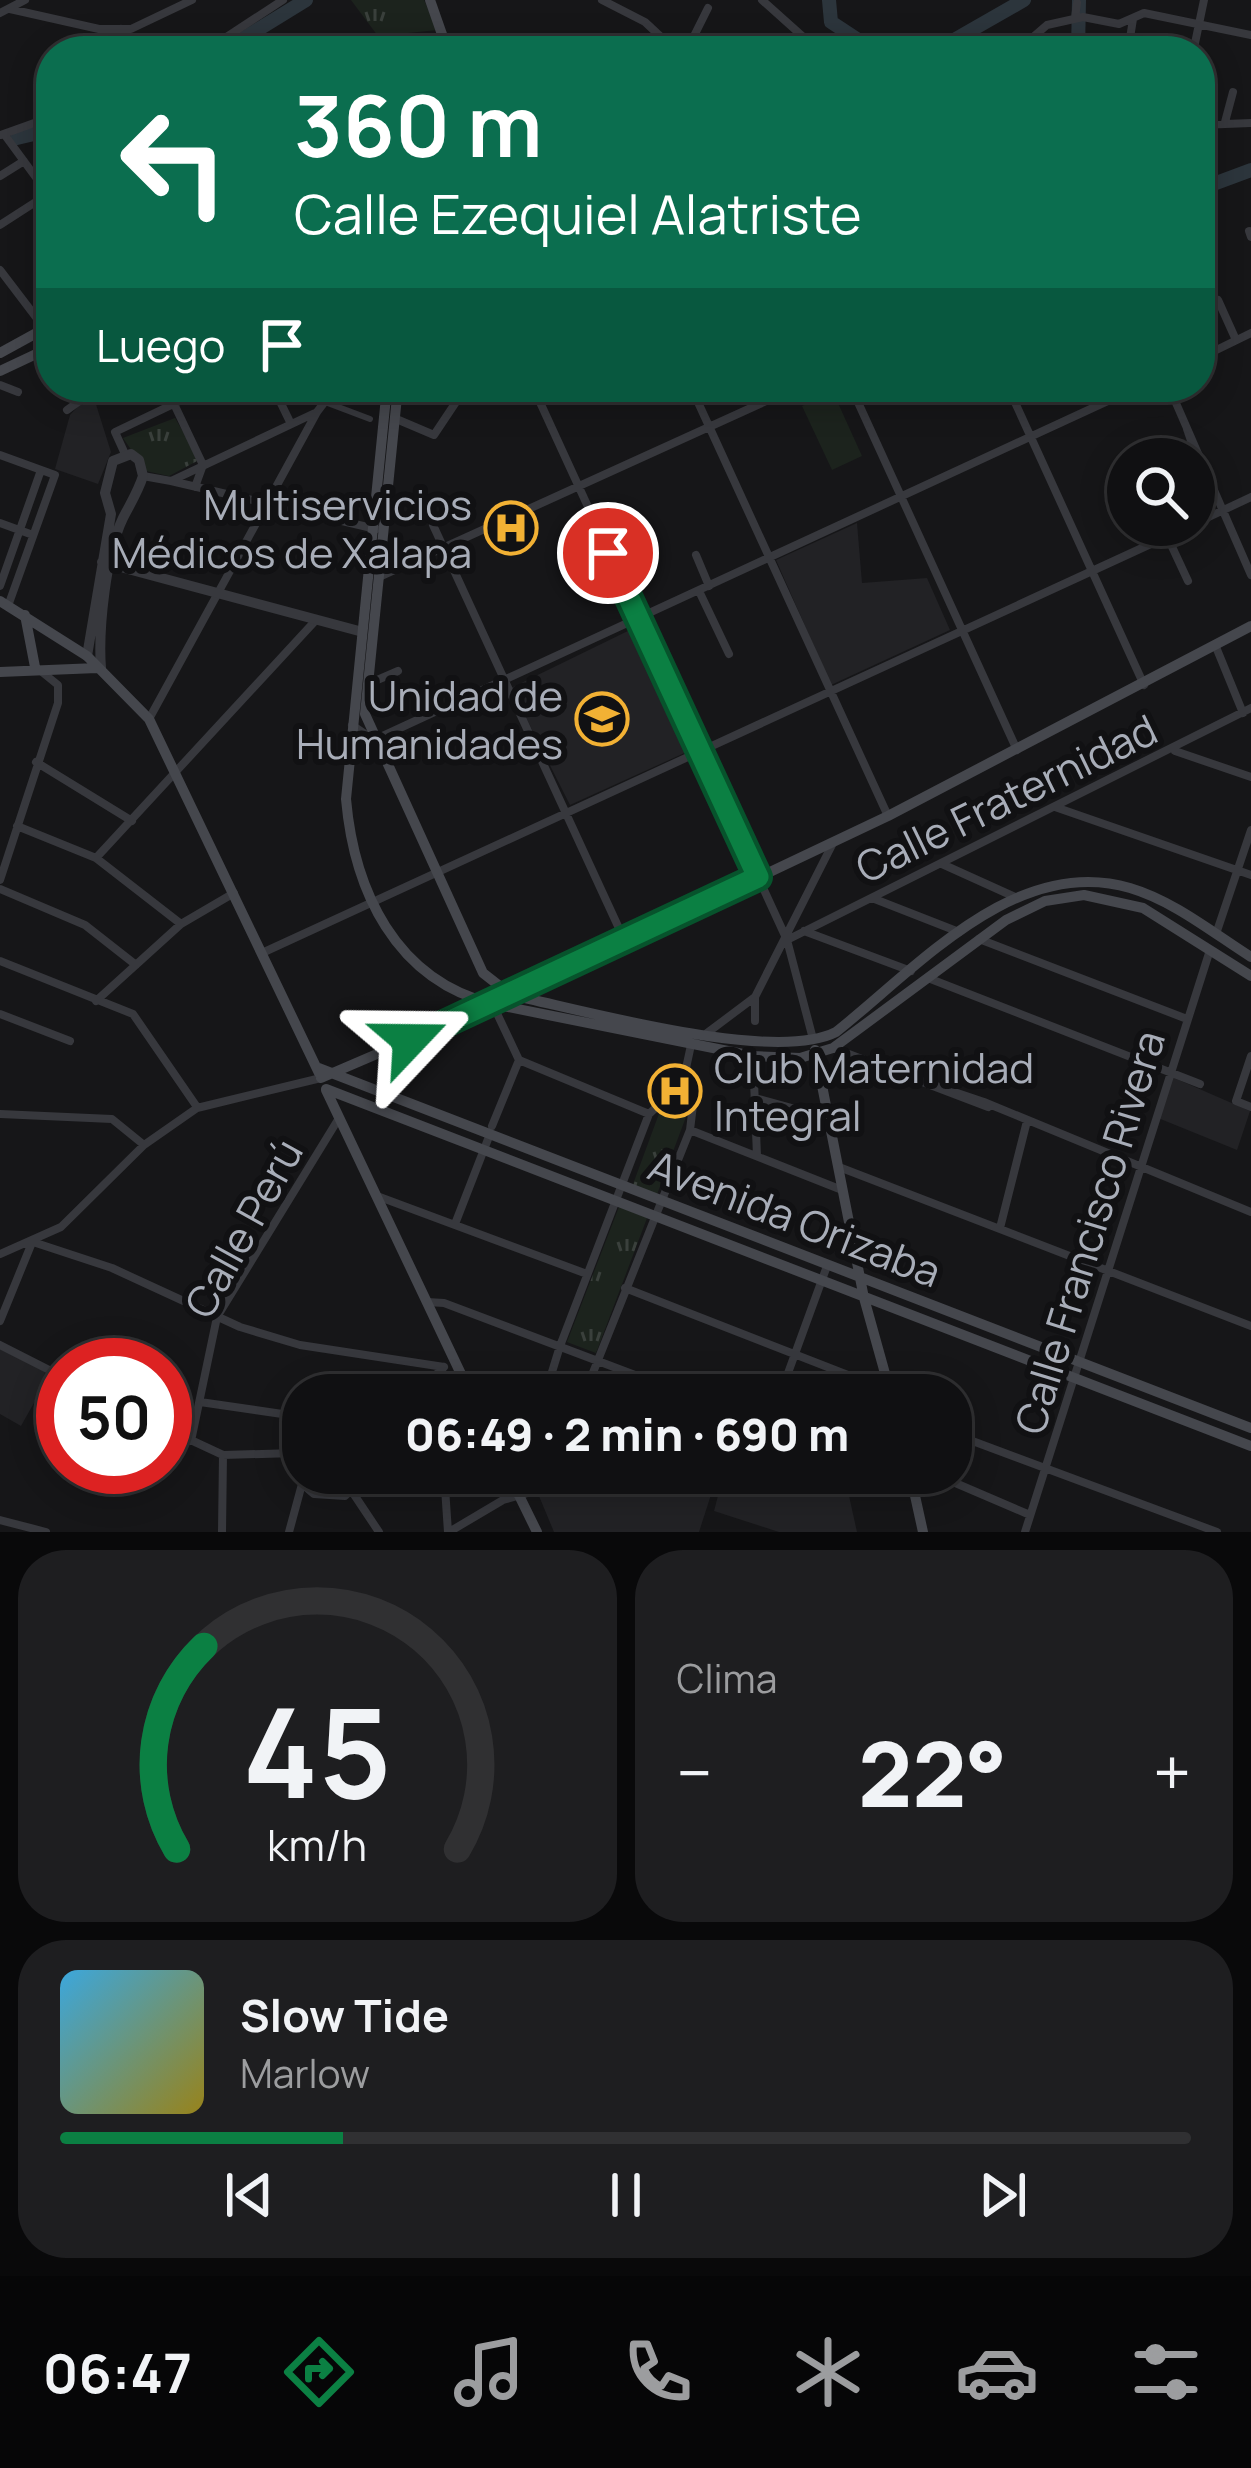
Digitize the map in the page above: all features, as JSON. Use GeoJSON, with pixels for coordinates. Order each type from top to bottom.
{"type":"FeatureCollection","features":[{"type":"Feature","properties":{"kind":"main road"},"geometry":{"type":"LineString","coordinates":[[432,0],[443,36]]}},
{"type":"Feature","properties":{"kind":"main road"},"geometry":{"type":"LineString","coordinates":[[0,353],[36,334]]}},
{"type":"Feature","properties":{"kind":"main road"},"geometry":{"type":"LineString","coordinates":[[0,370],[36,354]]}},
{"type":"Feature","properties":{"kind":"main road"},"geometry":{"type":"LineString","coordinates":[[385,402],[378,578],[365,714],[483,973],[511,995],[706,1034],[782,1043],[813,1041],[836,1032],[1015,897],[1059,882],[1104,882],[1148,894],[1251,957]]}},
{"type":"Feature","properties":{"kind":"main road"},"geometry":{"type":"LineString","coordinates":[[395,402],[359,631],[349,830],[369,904],[427,971],[474,1000],[752,1056],[816,1055],[833,1048],[978,938],[1046,901],[1084,895],[1143,908],[1251,976]]}},
{"type":"Feature","properties":{"kind":"main road"},"geometry":{"type":"LineString","coordinates":[[4,603],[87,656],[149,719],[427,1302],[457,1374]]}},
{"type":"Feature","properties":{"kind":"main road"},"geometry":{"type":"LineString","coordinates":[[25,615],[35,668]]}},
{"type":"Feature","properties":{"kind":"main road"},"geometry":{"type":"LineString","coordinates":[[334,1072],[493,1004],[623,937],[833,843],[1017,752],[1251,626]]}},
{"type":"Feature","properties":{"kind":"main road"},"geometry":{"type":"LineString","coordinates":[[29,641],[38,632],[51,631]]}},
{"type":"Feature","properties":{"kind":"main road"},"geometry":{"type":"LineString","coordinates":[[0,672],[101,668]]}},
{"type":"Feature","properties":{"kind":"main road"},"geometry":{"type":"LineString","coordinates":[[813,1041],[864,1298],[886,1374]]}},
{"type":"Feature","properties":{"kind":"main road","name":"Avenida Orizaba"},"geometry":{"type":"LineString","coordinates":[[321,1078],[334,1072],[491,1130],[772,1245],[1251,1428]]}},
{"type":"Feature","properties":{"kind":"main road","name":"Avenida Orizaba"},"geometry":{"type":"LineString","coordinates":[[321,1078],[350,1098],[483,1151],[1251,1445]]}},
{"type":"Feature","properties":{"kind":"main road"},"geometry":{"type":"LineString","coordinates":[[350,1098],[359,1082]]}},
{"type":"Feature","properties":{"kind":"main road"},"geometry":{"type":"LineString","coordinates":[[525,1494],[536,1532]]}},
{"type":"Feature","properties":{"kind":"main road"},"geometry":{"type":"LineString","coordinates":[[915,1494],[923,1532]]}},
{"type":"Feature","properties":{"kind":"street"},"geometry":{"type":"LineString","coordinates":[[116,36],[122,29],[192,0]]}},
{"type":"Feature","properties":{"kind":"street"},"geometry":{"type":"LineString","coordinates":[[228,36],[283,0]]}},
{"type":"Feature","properties":{"kind":"street"},"geometry":{"type":"LineString","coordinates":[[602,0],[645,22],[660,36]]}},
{"type":"Feature","properties":{"kind":"street"},"geometry":{"type":"LineString","coordinates":[[762,0],[802,36]]}},
{"type":"Feature","properties":{"kind":"street"},"geometry":{"type":"LineString","coordinates":[[1198,36],[1204,0]]}},
{"type":"Feature","properties":{"kind":"street"},"geometry":{"type":"LineString","coordinates":[[5,11],[22,1]]}},
{"type":"Feature","properties":{"kind":"street"},"geometry":{"type":"LineString","coordinates":[[1077,3],[1079,17]]}},
{"type":"Feature","properties":{"kind":"street"},"geometry":{"type":"LineString","coordinates":[[694,36],[708,8]]}},
{"type":"Feature","properties":{"kind":"street"},"geometry":{"type":"LineString","coordinates":[[5,11],[122,29]]}},
{"type":"Feature","properties":{"kind":"street"},"geometry":{"type":"LineString","coordinates":[[1035,36],[1047,25],[1079,17],[1119,24],[1144,13],[1251,35]]}},
{"type":"Feature","properties":{"kind":"street"},"geometry":{"type":"LineString","coordinates":[[1130,36],[1133,19]]}},
{"type":"Feature","properties":{"kind":"street"},"geometry":{"type":"LineString","coordinates":[[1225,122],[1233,92]]}},
{"type":"Feature","properties":{"kind":"street"},"geometry":{"type":"LineString","coordinates":[[36,123],[4,136],[36,177]]}},
{"type":"Feature","properties":{"kind":"street"},"geometry":{"type":"LineString","coordinates":[[1215,123],[1251,123]]}},
{"type":"Feature","properties":{"kind":"street"},"geometry":{"type":"LineString","coordinates":[[0,176],[24,160]]}},
{"type":"Feature","properties":{"kind":"street"},"geometry":{"type":"LineString","coordinates":[[0,226],[36,204]]}},
{"type":"Feature","properties":{"kind":"street"},"geometry":{"type":"LineString","coordinates":[[0,270],[36,314]]}},
{"type":"Feature","properties":{"kind":"street"},"geometry":{"type":"LineString","coordinates":[[0,293],[11,287]]}},
{"type":"Feature","properties":{"kind":"street"},"geometry":{"type":"LineString","coordinates":[[1215,302],[1236,340]]}},
{"type":"Feature","properties":{"kind":"street"},"geometry":{"type":"LineString","coordinates":[[1215,350],[1251,333]]}},
{"type":"Feature","properties":{"kind":"street"},"geometry":{"type":"LineString","coordinates":[[0,386],[18,392]]}},
{"type":"Feature","properties":{"kind":"street"},"geometry":{"type":"LineString","coordinates":[[67,410],[78,402]]}},
{"type":"Feature","properties":{"kind":"street"},"geometry":{"type":"LineString","coordinates":[[87,656],[117,514],[143,476],[139,460],[125,454],[115,432],[179,402]]}},
{"type":"Feature","properties":{"kind":"street"},"geometry":{"type":"LineString","coordinates":[[280,402],[290,424]]}},
{"type":"Feature","properties":{"kind":"street"},"geometry":{"type":"LineString","coordinates":[[392,417],[434,435],[456,402]]}},
{"type":"Feature","properties":{"kind":"street"},"geometry":{"type":"LineString","coordinates":[[540,402],[787,940],[813,1041]]}},
{"type":"Feature","properties":{"kind":"street"},"geometry":{"type":"LineString","coordinates":[[698,402],[888,816]]}},
{"type":"Feature","properties":{"kind":"street"},"geometry":{"type":"LineString","coordinates":[[378,578],[762,402]]}},
{"type":"Feature","properties":{"kind":"street"},"geometry":{"type":"LineString","coordinates":[[858,402],[1017,752]]}},
{"type":"Feature","properties":{"kind":"street"},"geometry":{"type":"LineString","coordinates":[[1015,402],[1144,685]]}},
{"type":"Feature","properties":{"kind":"street"},"geometry":{"type":"LineString","coordinates":[[351,724],[374,740],[1105,402]]}},
{"type":"Feature","properties":{"kind":"street"},"geometry":{"type":"LineString","coordinates":[[1176,402],[1191,438]]}},
{"type":"Feature","properties":{"kind":"street"},"geometry":{"type":"LineString","coordinates":[[149,719],[223,593],[317,412],[325,403],[370,419]]}},
{"type":"Feature","properties":{"kind":"street"},"geometry":{"type":"LineString","coordinates":[[175,404],[203,464],[195,487]]}},
{"type":"Feature","properties":{"kind":"street"},"geometry":{"type":"LineString","coordinates":[[171,481],[317,412]]}},
{"type":"Feature","properties":{"kind":"street"},"geometry":{"type":"LineString","coordinates":[[1187,428],[1188,438]]}},
{"type":"Feature","properties":{"kind":"street"},"geometry":{"type":"LineString","coordinates":[[117,514],[105,493],[113,461],[125,454]]}},
{"type":"Feature","properties":{"kind":"street"},"geometry":{"type":"LineString","coordinates":[[0,455],[55,475],[4,603]]}},
{"type":"Feature","properties":{"kind":"street"},"geometry":{"type":"LineString","coordinates":[[0,586],[40,470]]}},
{"type":"Feature","properties":{"kind":"street"},"geometry":{"type":"LineString","coordinates":[[143,476],[377,530]]}},
{"type":"Feature","properties":{"kind":"street"},"geometry":{"type":"LineString","coordinates":[[1215,493],[1251,575]]}},
{"type":"Feature","properties":{"kind":"street"},"geometry":{"type":"LineString","coordinates":[[1215,514],[1251,497]]}},
{"type":"Feature","properties":{"kind":"street"},"geometry":{"type":"LineString","coordinates":[[0,523],[33,535]]}},
{"type":"Feature","properties":{"kind":"street"},"geometry":{"type":"LineString","coordinates":[[433,525],[623,937]]}},
{"type":"Feature","properties":{"kind":"street"},"geometry":{"type":"LineString","coordinates":[[262,953],[1146,546]]}},
{"type":"Feature","properties":{"kind":"street"},"geometry":{"type":"LineString","coordinates":[[1172,546],[1188,580]]}},
{"type":"Feature","properties":{"kind":"street"},"geometry":{"type":"LineString","coordinates":[[696,555],[729,654]]}},
{"type":"Feature","properties":{"kind":"street"},"geometry":{"type":"LineString","coordinates":[[9,560],[21,565]]}},
{"type":"Feature","properties":{"kind":"street"},"geometry":{"type":"LineString","coordinates":[[107,563],[359,631]]}},
{"type":"Feature","properties":{"kind":"street"},"geometry":{"type":"LineString","coordinates":[[101,668],[107,563]]}},
{"type":"Feature","properties":{"kind":"street"},"geometry":{"type":"LineString","coordinates":[[96,858],[316,620]]}},
{"type":"Feature","properties":{"kind":"street"},"geometry":{"type":"LineString","coordinates":[[1216,646],[1247,710]]}},
{"type":"Feature","properties":{"kind":"street"},"geometry":{"type":"LineString","coordinates":[[35,668],[58,685],[59,694],[0,884],[85,925],[136,965]]}},
{"type":"Feature","properties":{"kind":"street"},"geometry":{"type":"LineString","coordinates":[[367,685],[398,671]]}},
{"type":"Feature","properties":{"kind":"street","name":"Calle Fraternidad"},"geometry":{"type":"LineString","coordinates":[[787,940],[1247,710]]}},
{"type":"Feature","properties":{"kind":"street"},"geometry":{"type":"LineString","coordinates":[[1173,750],[1251,777]]}},
{"type":"Feature","properties":{"kind":"street"},"geometry":{"type":"LineString","coordinates":[[36,762],[133,820]]}},
{"type":"Feature","properties":{"kind":"street"},"geometry":{"type":"LineString","coordinates":[[1055,807],[1251,875]]}},
{"type":"Feature","properties":{"kind":"street"},"geometry":{"type":"LineString","coordinates":[[17,826],[96,858],[181,924]]}},
{"type":"Feature","properties":{"kind":"street"},"geometry":{"type":"LineString","coordinates":[[1216,934],[1251,830]]}},
{"type":"Feature","properties":{"kind":"street"},"geometry":{"type":"LineString","coordinates":[[706,1034],[755,997],[833,843]]}},
{"type":"Feature","properties":{"kind":"street"},"geometry":{"type":"LineString","coordinates":[[942,864],[1015,897]]}},
{"type":"Feature","properties":{"kind":"street"},"geometry":{"type":"LineString","coordinates":[[96,1001],[181,924],[234,892]]}},
{"type":"Feature","properties":{"kind":"street"},"geometry":{"type":"LineString","coordinates":[[871,898],[962,933]]}},
{"type":"Feature","properties":{"kind":"street"},"geometry":{"type":"LineString","coordinates":[[804,931],[912,972]]}},
{"type":"Feature","properties":{"kind":"street"},"geometry":{"type":"LineString","coordinates":[[978,938],[1186,1019]]}},
{"type":"Feature","properties":{"kind":"street","name":"Calle Francisco Rivera"},"geometry":{"type":"LineString","coordinates":[[1025,1532],[1210,950]]}},
{"type":"Feature","properties":{"kind":"street"},"geometry":{"type":"LineString","coordinates":[[0,961],[143,1023],[197,1108]]}},
{"type":"Feature","properties":{"kind":"street"},"geometry":{"type":"LineString","coordinates":[[928,978],[1200,1084]]}},
{"type":"Feature","properties":{"kind":"street"},"geometry":{"type":"LineString","coordinates":[[755,997],[755,1021]]}},
{"type":"Feature","properties":{"kind":"street"},"geometry":{"type":"LineString","coordinates":[[455,1224],[519,1060],[505,1019],[493,1004]]}},
{"type":"Feature","properties":{"kind":"street"},"geometry":{"type":"LineString","coordinates":[[0,1014],[70,1041]]}},
{"type":"Feature","properties":{"kind":"street"},"geometry":{"type":"LineString","coordinates":[[680,1096],[691,1045]]}},
{"type":"Feature","properties":{"kind":"street"},"geometry":{"type":"LineString","coordinates":[[833,1048],[1027,1120],[1251,1212]]}},
{"type":"Feature","properties":{"kind":"street"},"geometry":{"type":"LineString","coordinates":[[752,1056],[757,1156]]}},
{"type":"Feature","properties":{"kind":"street"},"geometry":{"type":"LineString","coordinates":[[1251,1057],[1236,1101],[1251,1107]]}},
{"type":"Feature","properties":{"kind":"street"},"geometry":{"type":"LineString","coordinates":[[519,1060],[649,1114]]}},
{"type":"Feature","properties":{"kind":"street"},"geometry":{"type":"LineString","coordinates":[[0,1254],[33,1244],[61,1227],[144,1145],[197,1108],[321,1078]]}},
{"type":"Feature","properties":{"kind":"street"},"geometry":{"type":"LineString","coordinates":[[555,1374],[560,1346],[649,1114],[667,1097],[680,1096],[693,1106],[690,1130],[592,1374]]}},
{"type":"Feature","properties":{"kind":"street"},"geometry":{"type":"LineString","coordinates":[[754,1098],[828,1118]]}},
{"type":"Feature","properties":{"kind":"street"},"geometry":{"type":"LineString","coordinates":[[0,1114],[101,1117],[122,1124],[144,1145]]}},
{"type":"Feature","properties":{"kind":"street","name":"Calle Perú"},"geometry":{"type":"LineString","coordinates":[[192,1433],[218,1317],[339,1118]]}},
{"type":"Feature","properties":{"kind":"street"},"geometry":{"type":"LineString","coordinates":[[1000,1228],[1027,1120]]}},
{"type":"Feature","properties":{"kind":"street"},"geometry":{"type":"LineString","coordinates":[[690,1130],[842,1190]]}},
{"type":"Feature","properties":{"kind":"street"},"geometry":{"type":"LineString","coordinates":[[838,1167],[1251,1326]]}},
{"type":"Feature","properties":{"kind":"street"},"geometry":{"type":"LineString","coordinates":[[376,1196],[587,1274]]}},
{"type":"Feature","properties":{"kind":"street"},"geometry":{"type":"LineString","coordinates":[[33,1244],[112,1268],[218,1317],[300,1345],[450,1364]]}},
{"type":"Feature","properties":{"kind":"street"},"geometry":{"type":"LineString","coordinates":[[0,1321],[33,1244]]}},
{"type":"Feature","properties":{"kind":"street"},"geometry":{"type":"LineString","coordinates":[[765,1261],[772,1245]]}},
{"type":"Feature","properties":{"kind":"street"},"geometry":{"type":"LineString","coordinates":[[787,1374],[827,1266]]}},
{"type":"Feature","properties":{"kind":"street"},"geometry":{"type":"LineString","coordinates":[[625,1288],[844,1374]]}},
{"type":"Feature","properties":{"kind":"street"},"geometry":{"type":"LineString","coordinates":[[427,1302],[444,1303],[633,1374]]}},
{"type":"Feature","properties":{"kind":"street"},"geometry":{"type":"LineString","coordinates":[[0,1346],[36,1364]]}},
{"type":"Feature","properties":{"kind":"street"},"geometry":{"type":"LineString","coordinates":[[439,1374],[450,1364]]}},
{"type":"Feature","properties":{"kind":"street"},"geometry":{"type":"LineString","coordinates":[[447,1374],[450,1364]]}},
{"type":"Feature","properties":{"kind":"street"},"geometry":{"type":"LineString","coordinates":[[200,1402],[282,1414]]}},
{"type":"Feature","properties":{"kind":"street"},"geometry":{"type":"LineString","coordinates":[[972,1441],[1217,1532]]}},
{"type":"Feature","properties":{"kind":"street"},"geometry":{"type":"LineString","coordinates":[[192,1442],[223,1455],[282,1453]]}},
{"type":"Feature","properties":{"kind":"street"},"geometry":{"type":"LineString","coordinates":[[222,1532],[223,1455]]}},
{"type":"Feature","properties":{"kind":"street"},"geometry":{"type":"LineString","coordinates":[[972,1490],[1030,1515]]}},
{"type":"Feature","properties":{"kind":"street"},"geometry":{"type":"LineString","coordinates":[[289,1532],[299,1494]]}},
{"type":"Feature","properties":{"kind":"street"},"geometry":{"type":"LineString","coordinates":[[353,1494],[379,1532]]}},
{"type":"Feature","properties":{"kind":"street"},"geometry":{"type":"LineString","coordinates":[[445,1494],[448,1532]]}},
{"type":"Feature","properties":{"kind":"street"},"geometry":{"type":"LineString","coordinates":[[448,1532],[476,1511],[525,1494]]}},
{"type":"Feature","properties":{"kind":"street"},"geometry":{"type":"LineString","coordinates":[[0,1520],[46,1532]]}},
{"type":"Feature","properties":{"kind":"shaded area"},"geometry":{"type":"Polygon","coordinates":[[[82,402],[95,402],[111,452],[98,484],[55,469],[70,415],[82,402]]]}},
{"type":"Feature","properties":{"kind":"shaded area"},"geometry":{"type":"Polygon","coordinates":[[[857,523],[862,583],[927,578],[950,630],[831,685],[776,560],[857,523]]]}},
{"type":"Feature","properties":{"kind":"shaded area","name":"Unidad de Humanidades"},"geometry":{"type":"Polygon","coordinates":[[[634,628],[691,750],[570,805],[511,688],[634,628]]]}},
{"type":"Feature","properties":{"kind":"shaded area"},"geometry":{"type":"Polygon","coordinates":[[[1172,1077],[1250,1111],[1237,1150],[1158,1118],[1172,1077]]]}},
{"type":"Feature","properties":{"kind":"shaded area"},"geometry":{"type":"Polygon","coordinates":[[[0,1348],[36,1366],[36,1399],[21,1426],[0,1414],[0,1348]]]}},
{"type":"Feature","properties":{"kind":"shaded area"},"geometry":{"type":"Polygon","coordinates":[[[711,1494],[699,1532],[554,1532],[539,1496],[711,1494]]]}},
{"type":"Feature","properties":{"kind":"shaded area"},"geometry":{"type":"Polygon","coordinates":[[[718,1494],[849,1494],[857,1532],[779,1532],[714,1511],[718,1494]]]}},
{"type":"Feature","properties":{"kind":"green space"},"geometry":{"type":"Polygon","coordinates":[[[351,0],[424,0],[437,30],[378,36],[351,0]]]}},
{"type":"Feature","properties":{"kind":"green space"},"geometry":{"type":"Polygon","coordinates":[[[838,402],[862,456],[832,470],[802,406],[838,402]]]}},
{"type":"Feature","properties":{"kind":"green space"},"geometry":{"type":"Polygon","coordinates":[[[175,418],[199,460],[169,476],[146,471],[123,438],[175,418]]]}},
{"type":"Feature","properties":{"kind":"green space"},"geometry":{"type":"Polygon","coordinates":[[[674,1107],[687,1114],[656,1197],[632,1187],[660,1111],[674,1107]]]}},
{"type":"Feature","properties":{"kind":"green space"},"geometry":{"type":"Polygon","coordinates":[[[619,1207],[647,1218],[596,1353],[567,1342],[619,1207]]]}},
{"type":"Feature","properties":{"kind":"waterway"},"geometry":{"type":"LineString","coordinates":[[247,36],[306,0]]}},
{"type":"Feature","properties":{"kind":"waterway"},"geometry":{"type":"LineString","coordinates":[[829,0],[831,22],[852,36]]}},
{"type":"Feature","properties":{"kind":"waterway"},"geometry":{"type":"LineString","coordinates":[[961,36],[1024,0]]}},
{"type":"Feature","properties":{"kind":"waterway"},"geometry":{"type":"LineString","coordinates":[[1078,36],[1079,0]]}},
{"type":"Feature","properties":{"kind":"waterway"},"geometry":{"type":"LineString","coordinates":[[17,138],[36,134]]}},
{"type":"Feature","properties":{"kind":"waterway"},"geometry":{"type":"LineString","coordinates":[[1215,183],[1251,170]]}},
{"type":"Feature","properties":{"kind":"place","name":"Multiservicios Médicos de Xalapa"},"geometry":{"type":"Point","coordinates":[511,528]}},
{"type":"Feature","properties":{"kind":"place","name":"Unidad de Humanidades"},"geometry":{"type":"Point","coordinates":[602,719]}},
{"type":"Feature","properties":{"kind":"place","name":"Club Maternidad Integral"},"geometry":{"type":"Point","coordinates":[675,1091]}},
{"type":"Feature","properties":{"kind":"route"},"geometry":{"type":"LineString","coordinates":[[410,1040],[758,877],[608,553]]}}]}
